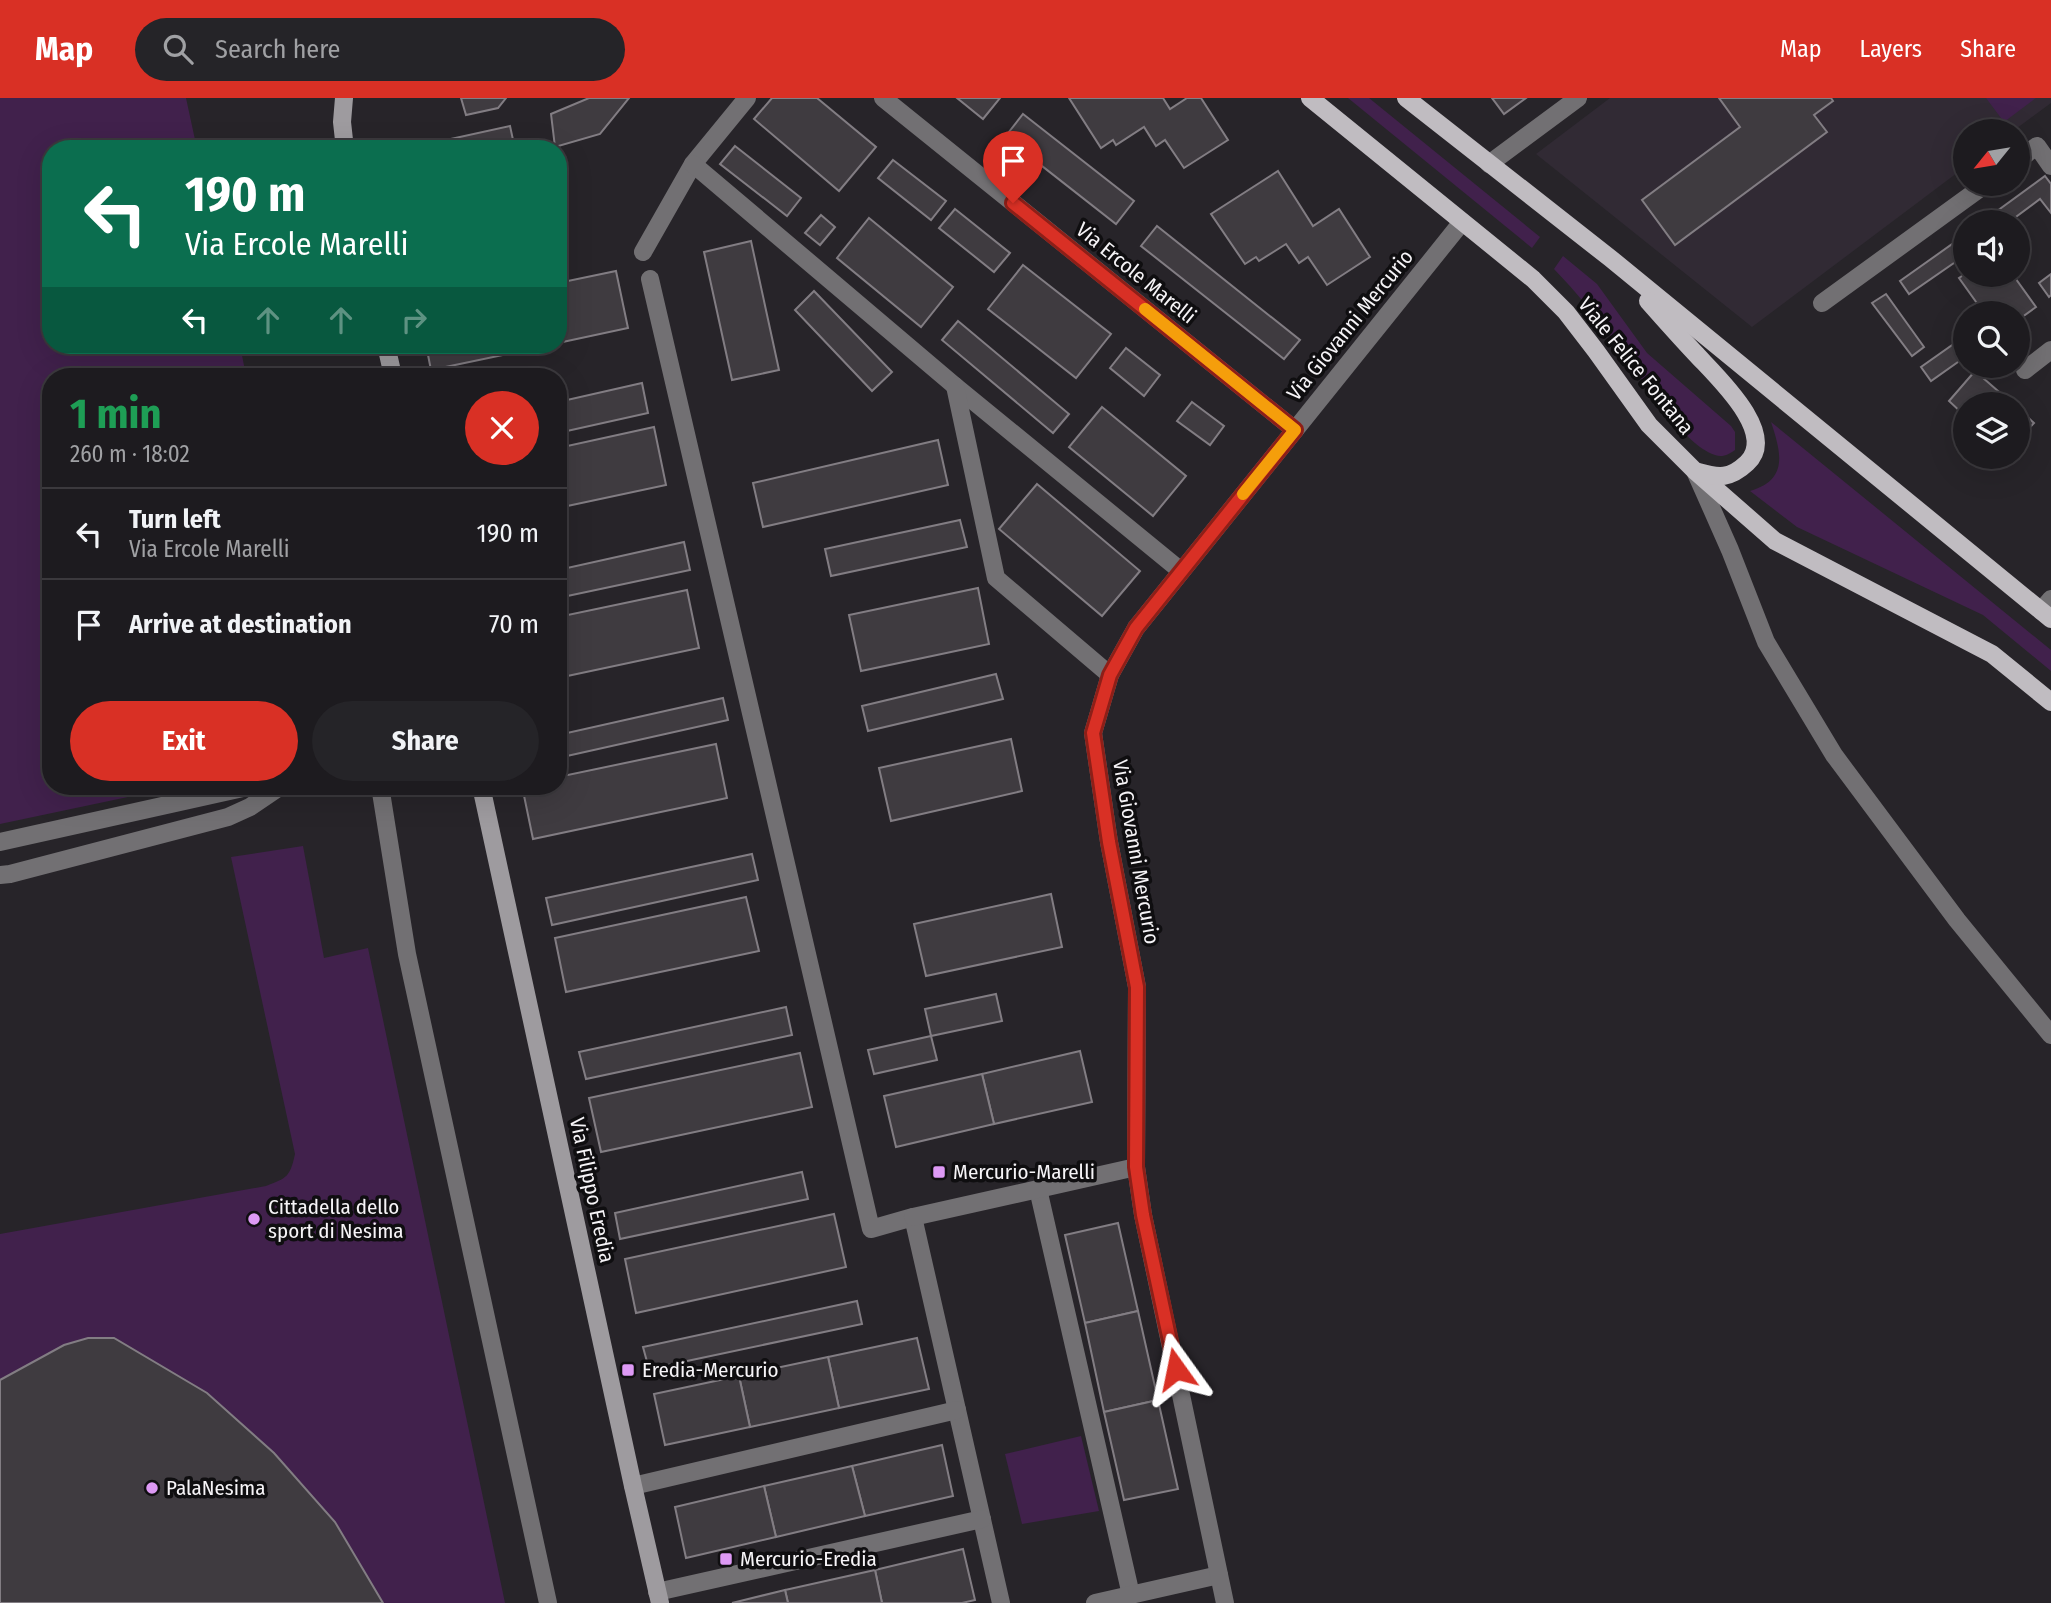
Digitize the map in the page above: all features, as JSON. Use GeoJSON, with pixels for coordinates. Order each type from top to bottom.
{"type":"FeatureCollection","features":[{"type":"Feature","properties":{"kind":"main road"},"geometry":{"type":"LineString","coordinates":[[344,98],[344,140]]}},
{"type":"Feature","properties":{"kind":"main road","name":"Viale Felice Fontana"},"geometry":{"type":"LineString","coordinates":[[1310,98],[1533,279],[1566,312],[1648,425],[1695,471],[1775,541],[1992,654],[2051,702]]}},
{"type":"Feature","properties":{"kind":"main road"},"geometry":{"type":"LineString","coordinates":[[1406,98],[1610,258],[2048,610]]}},
{"type":"Feature","properties":{"kind":"main road"},"geometry":{"type":"LineString","coordinates":[[1610,258],[1732,393],[1750,421],[1757,443],[1753,458],[1736,474],[1716,477],[1695,471]]}},
{"type":"Feature","properties":{"kind":"main road","name":"Via Filippo Eredia"},"geometry":{"type":"LineString","coordinates":[[483,795],[659,1597]]}},
{"type":"Feature","properties":{"kind":"street"},"geometry":{"type":"LineString","coordinates":[[643,252],[693,164],[747,98]]}},
{"type":"Feature","properties":{"kind":"street","name":"Via Ercole Marelli"},"geometry":{"type":"LineString","coordinates":[[883,98],[1295,430]]}},
{"type":"Feature","properties":{"kind":"street"},"geometry":{"type":"LineString","coordinates":[[1489,164],[1578,98]]}},
{"type":"Feature","properties":{"kind":"street"},"geometry":{"type":"LineString","coordinates":[[2030,151],[2037,146],[2051,166]]}},
{"type":"Feature","properties":{"kind":"street"},"geometry":{"type":"LineString","coordinates":[[693,164],[955,386],[1181,571]]}},
{"type":"Feature","properties":{"kind":"street"},"geometry":{"type":"LineString","coordinates":[[1822,303],[1969,196]]}},
{"type":"Feature","properties":{"kind":"street","name":"Via Giovanni Mercurio"},"geometry":{"type":"LineString","coordinates":[[1225,1603],[1143,1215],[1136,1167],[1137,987],[1109,842],[1093,733],[1110,675],[1136,628],[1462,222]]}},
{"type":"Feature","properties":{"kind":"street"},"geometry":{"type":"LineString","coordinates":[[650,279],[871,1229],[913,1217],[1136,1167]]}},
{"type":"Feature","properties":{"kind":"street"},"geometry":{"type":"LineString","coordinates":[[2030,366],[2051,350]]}},
{"type":"Feature","properties":{"kind":"street"},"geometry":{"type":"LineString","coordinates":[[955,386],[996,578],[1110,675]]}},
{"type":"Feature","properties":{"kind":"street"},"geometry":{"type":"LineString","coordinates":[[1695,471],[1766,642],[1834,755],[1957,920],[2051,1035]]}},
{"type":"Feature","properties":{"kind":"street"},"geometry":{"type":"LineString","coordinates":[[0,842],[211,795]]}},
{"type":"Feature","properties":{"kind":"street"},"geometry":{"type":"LineString","coordinates":[[0,874],[10,874],[228,817],[268,795]]}},
{"type":"Feature","properties":{"kind":"street"},"geometry":{"type":"LineString","coordinates":[[381,795],[407,954],[548,1603]]}},
{"type":"Feature","properties":{"kind":"street"},"geometry":{"type":"LineString","coordinates":[[1038,1189],[1131,1595]]}},
{"type":"Feature","properties":{"kind":"street"},"geometry":{"type":"LineString","coordinates":[[913,1217],[1000,1603]]}},
{"type":"Feature","properties":{"kind":"street"},"geometry":{"type":"LineString","coordinates":[[633,1486],[957,1410]]}},
{"type":"Feature","properties":{"kind":"street"},"geometry":{"type":"LineString","coordinates":[[659,1597],[982,1519]]}},
{"type":"Feature","properties":{"kind":"street"},"geometry":{"type":"LineString","coordinates":[[1095,1603],[1219,1575]]}},
{"type":"Feature","properties":{"kind":"shaded area"},"geometry":{"type":"Polygon","coordinates":[[[0,98],[186,98],[195,140],[42,140],[42,354],[242,354],[244,368],[42,368],[42,795],[137,795],[0,824],[0,98]]]}},
{"type":"Feature","properties":{"kind":"shaded area"},"geometry":{"type":"Polygon","coordinates":[[[1348,98],[1369,98],[1540,237],[1532,248],[1348,98]]]}},
{"type":"Feature","properties":{"kind":"shaded area"},"geometry":{"type":"Polygon","coordinates":[[[1610,98],[2051,98],[2051,103],[2029,119],[1953,119],[1953,176],[1752,327],[1536,154],[1610,98]]]}},
{"type":"Feature","properties":{"kind":"shaded area"},"geometry":{"type":"Polygon","coordinates":[[[1986,98],[2036,98],[2008,119],[2002,119],[1986,98]]]}},
{"type":"Feature","properties":{"kind":"shaded area"},"geometry":{"type":"Polygon","coordinates":[[[1563,256],[1597,284],[1647,353],[1731,426],[1735,432],[1735,450],[1718,456],[1688,437],[1601,324],[1554,269],[1563,256]]]}},
{"type":"Feature","properties":{"kind":"shaded area"},"geometry":{"type":"Polygon","coordinates":[[[1771,422],[2051,650],[2051,671],[1983,615],[1797,527],[1750,491],[1771,480],[1779,464],[1771,422]]]}},
{"type":"Feature","properties":{"kind":"shaded area","name":"Cittadella dello sport di Nesima"},"geometry":{"type":"Polygon","coordinates":[[[303,846],[324,958],[368,948],[505,1603],[0,1603],[0,1234],[266,1186],[286,1176],[295,1154],[231,857],[303,846]]]}},
{"type":"Feature","properties":{"kind":"shaded area"},"geometry":{"type":"Polygon","coordinates":[[[1081,1436],[1099,1511],[1022,1524],[1005,1454],[1081,1436]]]}},
{"type":"Feature","properties":{"kind":"building"},"geometry":{"type":"Polygon","coordinates":[[[461,98],[506,98],[498,108],[466,115],[461,98]]]}},
{"type":"Feature","properties":{"kind":"building"},"geometry":{"type":"Polygon","coordinates":[[[589,98],[629,98],[600,134],[567,144],[567,140],[554,140],[551,114],[589,98]]]}},
{"type":"Feature","properties":{"kind":"building"},"geometry":{"type":"Polygon","coordinates":[[[772,98],[817,98],[876,147],[839,191],[754,119],[772,98]]]}},
{"type":"Feature","properties":{"kind":"building"},"geometry":{"type":"Polygon","coordinates":[[[957,98],[1000,98],[983,119],[957,98]]]}},
{"type":"Feature","properties":{"kind":"building"},"geometry":{"type":"Polygon","coordinates":[[[1069,98],[1163,98],[1170,109],[1187,98],[1201,98],[1228,140],[1184,168],[1165,140],[1156,146],[1144,127],[1116,145],[1113,140],[1101,148],[1069,98]]]}},
{"type":"Feature","properties":{"kind":"building"},"geometry":{"type":"Polygon","coordinates":[[[1492,98],[1526,98],[1504,114],[1492,98]]]}},
{"type":"Feature","properties":{"kind":"building"},"geometry":{"type":"Polygon","coordinates":[[[1719,98],[1831,98],[1833,101],[1814,115],[1827,132],[1675,245],[1642,200],[1740,127],[1719,98]]]}},
{"type":"Feature","properties":{"kind":"building"},"geometry":{"type":"Polygon","coordinates":[[[1023,114],[1134,201],[1116,224],[1005,137],[1023,114]]]}},
{"type":"Feature","properties":{"kind":"building"},"geometry":{"type":"Polygon","coordinates":[[[510,126],[513,140],[446,140],[510,126]]]}},
{"type":"Feature","properties":{"kind":"building"},"geometry":{"type":"Polygon","coordinates":[[[735,146],[801,198],[787,216],[720,164],[735,146]]]}},
{"type":"Feature","properties":{"kind":"building"},"geometry":{"type":"Polygon","coordinates":[[[893,160],[946,201],[931,220],[878,178],[893,160]]]}},
{"type":"Feature","properties":{"kind":"building"},"geometry":{"type":"Polygon","coordinates":[[[1278,171],[1313,226],[1339,209],[1370,257],[1327,285],[1308,257],[1299,263],[1286,244],[1259,261],[1256,257],[1245,264],[1211,214],[1278,171]]]}},
{"type":"Feature","properties":{"kind":"building"},"geometry":{"type":"Polygon","coordinates":[[[2045,176],[2051,184],[2051,213],[2040,199],[2025,210],[1998,210],[2018,196],[2030,196],[2030,187],[2045,176]]]}},
{"type":"Feature","properties":{"kind":"building"},"geometry":{"type":"Polygon","coordinates":[[[955,209],[1010,253],[994,272],[939,228],[955,209]]]}},
{"type":"Feature","properties":{"kind":"building"},"geometry":{"type":"Polygon","coordinates":[[[821,215],[835,227],[820,245],[805,233],[821,215]]]}},
{"type":"Feature","properties":{"kind":"building"},"geometry":{"type":"Polygon","coordinates":[[[869,218],[953,287],[921,327],[837,258],[869,218]]]}},
{"type":"Feature","properties":{"kind":"building"},"geometry":{"type":"Polygon","coordinates":[[[1157,226],[1300,340],[1284,359],[1141,246],[1157,226]]]}},
{"type":"Feature","properties":{"kind":"building"},"geometry":{"type":"Polygon","coordinates":[[[751,241],[779,370],[732,380],[704,252],[751,241]]]}},
{"type":"Feature","properties":{"kind":"building"},"geometry":{"type":"Polygon","coordinates":[[[1953,243],[1953,264],[1909,294],[1900,281],[1953,243]]]}},
{"type":"Feature","properties":{"kind":"building"},"geometry":{"type":"Polygon","coordinates":[[[1023,265],[1111,334],[1076,378],[988,309],[1023,265]]]}},
{"type":"Feature","properties":{"kind":"building"},"geometry":{"type":"Polygon","coordinates":[[[616,271],[628,328],[567,341],[567,281],[616,271]]]}},
{"type":"Feature","properties":{"kind":"building"},"geometry":{"type":"Polygon","coordinates":[[[2051,274],[2051,295],[2049,297],[2039,283],[2051,274]]]}},
{"type":"Feature","properties":{"kind":"building"},"geometry":{"type":"Polygon","coordinates":[[[1965,287],[2022,287],[2036,307],[2030,311],[2030,301],[1975,301],[1965,287]]]}},
{"type":"Feature","properties":{"kind":"building"},"geometry":{"type":"Polygon","coordinates":[[[814,291],[892,372],[872,391],[795,310],[814,291]]]}},
{"type":"Feature","properties":{"kind":"building"},"geometry":{"type":"Polygon","coordinates":[[[1886,294],[1924,347],[1912,356],[1872,303],[1886,294]]]}},
{"type":"Feature","properties":{"kind":"building"},"geometry":{"type":"Polygon","coordinates":[[[958,321],[1069,414],[1053,433],[942,340],[958,321]]]}},
{"type":"Feature","properties":{"kind":"building"},"geometry":{"type":"Polygon","coordinates":[[[1953,344],[1953,365],[1931,381],[1921,367],[1953,344]]]}},
{"type":"Feature","properties":{"kind":"building"},"geometry":{"type":"Polygon","coordinates":[[[1126,348],[1160,375],[1144,396],[1110,368],[1126,348]]]}},
{"type":"Feature","properties":{"kind":"building"},"geometry":{"type":"Polygon","coordinates":[[[428,354],[508,354],[441,368],[431,368],[428,354]]]}},
{"type":"Feature","properties":{"kind":"building"},"geometry":{"type":"Polygon","coordinates":[[[1969,378],[1983,378],[1999,392],[1957,392],[1969,378]]]}},
{"type":"Feature","properties":{"kind":"building"},"geometry":{"type":"Polygon","coordinates":[[[642,383],[648,413],[567,431],[567,400],[642,383]]]}},
{"type":"Feature","properties":{"kind":"building"},"geometry":{"type":"Polygon","coordinates":[[[1192,402],[1224,426],[1210,445],[1177,421],[1192,402]]]}},
{"type":"Feature","properties":{"kind":"building"},"geometry":{"type":"Polygon","coordinates":[[[1102,407],[1186,476],[1153,516],[1069,447],[1102,407]]]}},
{"type":"Feature","properties":{"kind":"building"},"geometry":{"type":"Polygon","coordinates":[[[654,427],[666,485],[567,506],[567,446],[654,427]]]}},
{"type":"Feature","properties":{"kind":"building"},"geometry":{"type":"Polygon","coordinates":[[[938,440],[948,485],[763,527],[753,483],[938,440]]]}},
{"type":"Feature","properties":{"kind":"building"},"geometry":{"type":"Polygon","coordinates":[[[1037,484],[1140,571],[1102,616],[999,529],[1037,484]]]}},
{"type":"Feature","properties":{"kind":"building"},"geometry":{"type":"Polygon","coordinates":[[[960,520],[967,547],[831,576],[825,549],[960,520]]]}},
{"type":"Feature","properties":{"kind":"building"},"geometry":{"type":"Polygon","coordinates":[[[684,542],[690,570],[567,596],[567,568],[684,542]]]}},
{"type":"Feature","properties":{"kind":"building"},"geometry":{"type":"Polygon","coordinates":[[[978,588],[989,644],[861,671],[849,615],[978,588]]]}},
{"type":"Feature","properties":{"kind":"building"},"geometry":{"type":"Polygon","coordinates":[[[687,590],[699,648],[567,676],[567,615],[687,590]]]}},
{"type":"Feature","properties":{"kind":"building"},"geometry":{"type":"Polygon","coordinates":[[[996,674],[1003,699],[868,731],[862,706],[996,674]]]}},
{"type":"Feature","properties":{"kind":"building"},"geometry":{"type":"Polygon","coordinates":[[[723,698],[728,720],[567,756],[567,733],[723,698]]]}},
{"type":"Feature","properties":{"kind":"building"},"geometry":{"type":"Polygon","coordinates":[[[1011,739],[1022,791],[891,821],[879,768],[1011,739]]]}},
{"type":"Feature","properties":{"kind":"building"},"geometry":{"type":"Polygon","coordinates":[[[716,744],[727,798],[533,839],[524,795],[567,795],[567,775],[716,744]]]}},
{"type":"Feature","properties":{"kind":"building"},"geometry":{"type":"Polygon","coordinates":[[[752,854],[758,880],[552,925],[546,898],[752,854]]]}},
{"type":"Feature","properties":{"kind":"building"},"geometry":{"type":"Polygon","coordinates":[[[1051,894],[1062,947],[926,976],[914,924],[1051,894]]]}},
{"type":"Feature","properties":{"kind":"building"},"geometry":{"type":"Polygon","coordinates":[[[746,897],[759,951],[566,992],[555,938],[746,897]]]}},
{"type":"Feature","properties":{"kind":"building"},"geometry":{"type":"Polygon","coordinates":[[[996,994],[1002,1021],[931,1036],[925,1009],[996,994]]]}},
{"type":"Feature","properties":{"kind":"building"},"geometry":{"type":"Polygon","coordinates":[[[786,1007],[792,1035],[586,1079],[579,1052],[786,1007]]]}},
{"type":"Feature","properties":{"kind":"building"},"geometry":{"type":"Polygon","coordinates":[[[931,1036],[937,1060],[874,1074],[868,1050],[931,1036]]]}},
{"type":"Feature","properties":{"kind":"building"},"geometry":{"type":"Polygon","coordinates":[[[1080,1051],[1092,1102],[994,1124],[982,1074],[1080,1051]]]}},
{"type":"Feature","properties":{"kind":"building"},"geometry":{"type":"Polygon","coordinates":[[[800,1053],[812,1107],[601,1152],[589,1098],[800,1053]]]}},
{"type":"Feature","properties":{"kind":"building"},"geometry":{"type":"Polygon","coordinates":[[[982,1074],[994,1124],[896,1147],[884,1096],[982,1074]]]}},
{"type":"Feature","properties":{"kind":"building"},"geometry":{"type":"Polygon","coordinates":[[[802,1172],[808,1199],[620,1239],[615,1213],[802,1172]]]}},
{"type":"Feature","properties":{"kind":"building"},"geometry":{"type":"Polygon","coordinates":[[[834,1214],[846,1267],[636,1313],[625,1259],[834,1214]]]}},
{"type":"Feature","properties":{"kind":"building"},"geometry":{"type":"Polygon","coordinates":[[[1118,1223],[1138,1311],[1085,1323],[1065,1235],[1118,1223]]]}},
{"type":"Feature","properties":{"kind":"building"},"geometry":{"type":"Polygon","coordinates":[[[857,1301],[862,1324],[649,1369],[643,1347],[857,1301]]]}},
{"type":"Feature","properties":{"kind":"building"},"geometry":{"type":"Polygon","coordinates":[[[1138,1311],[1158,1400],[1104,1412],[1085,1323],[1138,1311]]]}},
{"type":"Feature","properties":{"kind":"building","name":"PalaNesima"},"geometry":{"type":"Polygon","coordinates":[[[88,1338],[114,1338],[207,1393],[274,1453],[335,1522],[383,1603],[0,1603],[0,1380],[64,1345],[88,1338]]]}},
{"type":"Feature","properties":{"kind":"building"},"geometry":{"type":"Polygon","coordinates":[[[917,1338],[929,1389],[839,1408],[828,1357],[917,1338]]]}},
{"type":"Feature","properties":{"kind":"building"},"geometry":{"type":"Polygon","coordinates":[[[828,1357],[839,1408],[750,1427],[739,1376],[828,1357]]]}},
{"type":"Feature","properties":{"kind":"building"},"geometry":{"type":"Polygon","coordinates":[[[739,1376],[750,1427],[665,1445],[654,1394],[739,1376]]]}},
{"type":"Feature","properties":{"kind":"building"},"geometry":{"type":"Polygon","coordinates":[[[1158,1400],[1178,1489],[1124,1500],[1104,1412],[1158,1400]]]}},
{"type":"Feature","properties":{"kind":"building"},"geometry":{"type":"Polygon","coordinates":[[[942,1445],[953,1496],[865,1516],[852,1466],[942,1445]]]}},
{"type":"Feature","properties":{"kind":"building"},"geometry":{"type":"Polygon","coordinates":[[[852,1466],[865,1516],[776,1537],[764,1486],[852,1466]]]}},
{"type":"Feature","properties":{"kind":"building"},"geometry":{"type":"Polygon","coordinates":[[[764,1486],[776,1537],[686,1558],[675,1507],[764,1486]]]}},
{"type":"Feature","properties":{"kind":"building"},"geometry":{"type":"Polygon","coordinates":[[[963,1549],[975,1600],[962,1603],[882,1603],[875,1570],[963,1549]]]}},
{"type":"Feature","properties":{"kind":"building"},"geometry":{"type":"Polygon","coordinates":[[[875,1570],[882,1603],[788,1603],[785,1590],[875,1570]]]}},
{"type":"Feature","properties":{"kind":"building"},"geometry":{"type":"Polygon","coordinates":[[[785,1590],[788,1603],[732,1603],[785,1590]]]}},
{"type":"Feature","properties":{"kind":"slow traffic"},"geometry":{"type":"LineString","coordinates":[[1145,309],[1295,430],[1243,494]]}},
{"type":"Feature","properties":{"kind":"place","name":"Mercurio-Marelli"},"geometry":{"type":"Point","coordinates":[939,1172]}},
{"type":"Feature","properties":{"kind":"place","name":"Cittadella dello sport di Nesima"},"geometry":{"type":"Point","coordinates":[254,1219]}},
{"type":"Feature","properties":{"kind":"place","name":"Eredia-Mercurio"},"geometry":{"type":"Point","coordinates":[628,1370]}},
{"type":"Feature","properties":{"kind":"place","name":"PalaNesima"},"geometry":{"type":"Point","coordinates":[152,1488]}},
{"type":"Feature","properties":{"kind":"place","name":"Mercurio-Eredia"},"geometry":{"type":"Point","coordinates":[726,1559]}},
{"type":"Feature","properties":{"kind":"route"},"geometry":{"type":"LineString","coordinates":[[1013,203],[1295,430],[1136,628],[1110,675],[1093,733],[1109,842],[1137,987],[1136,1167],[1143,1215],[1176,1369]]}}]}
